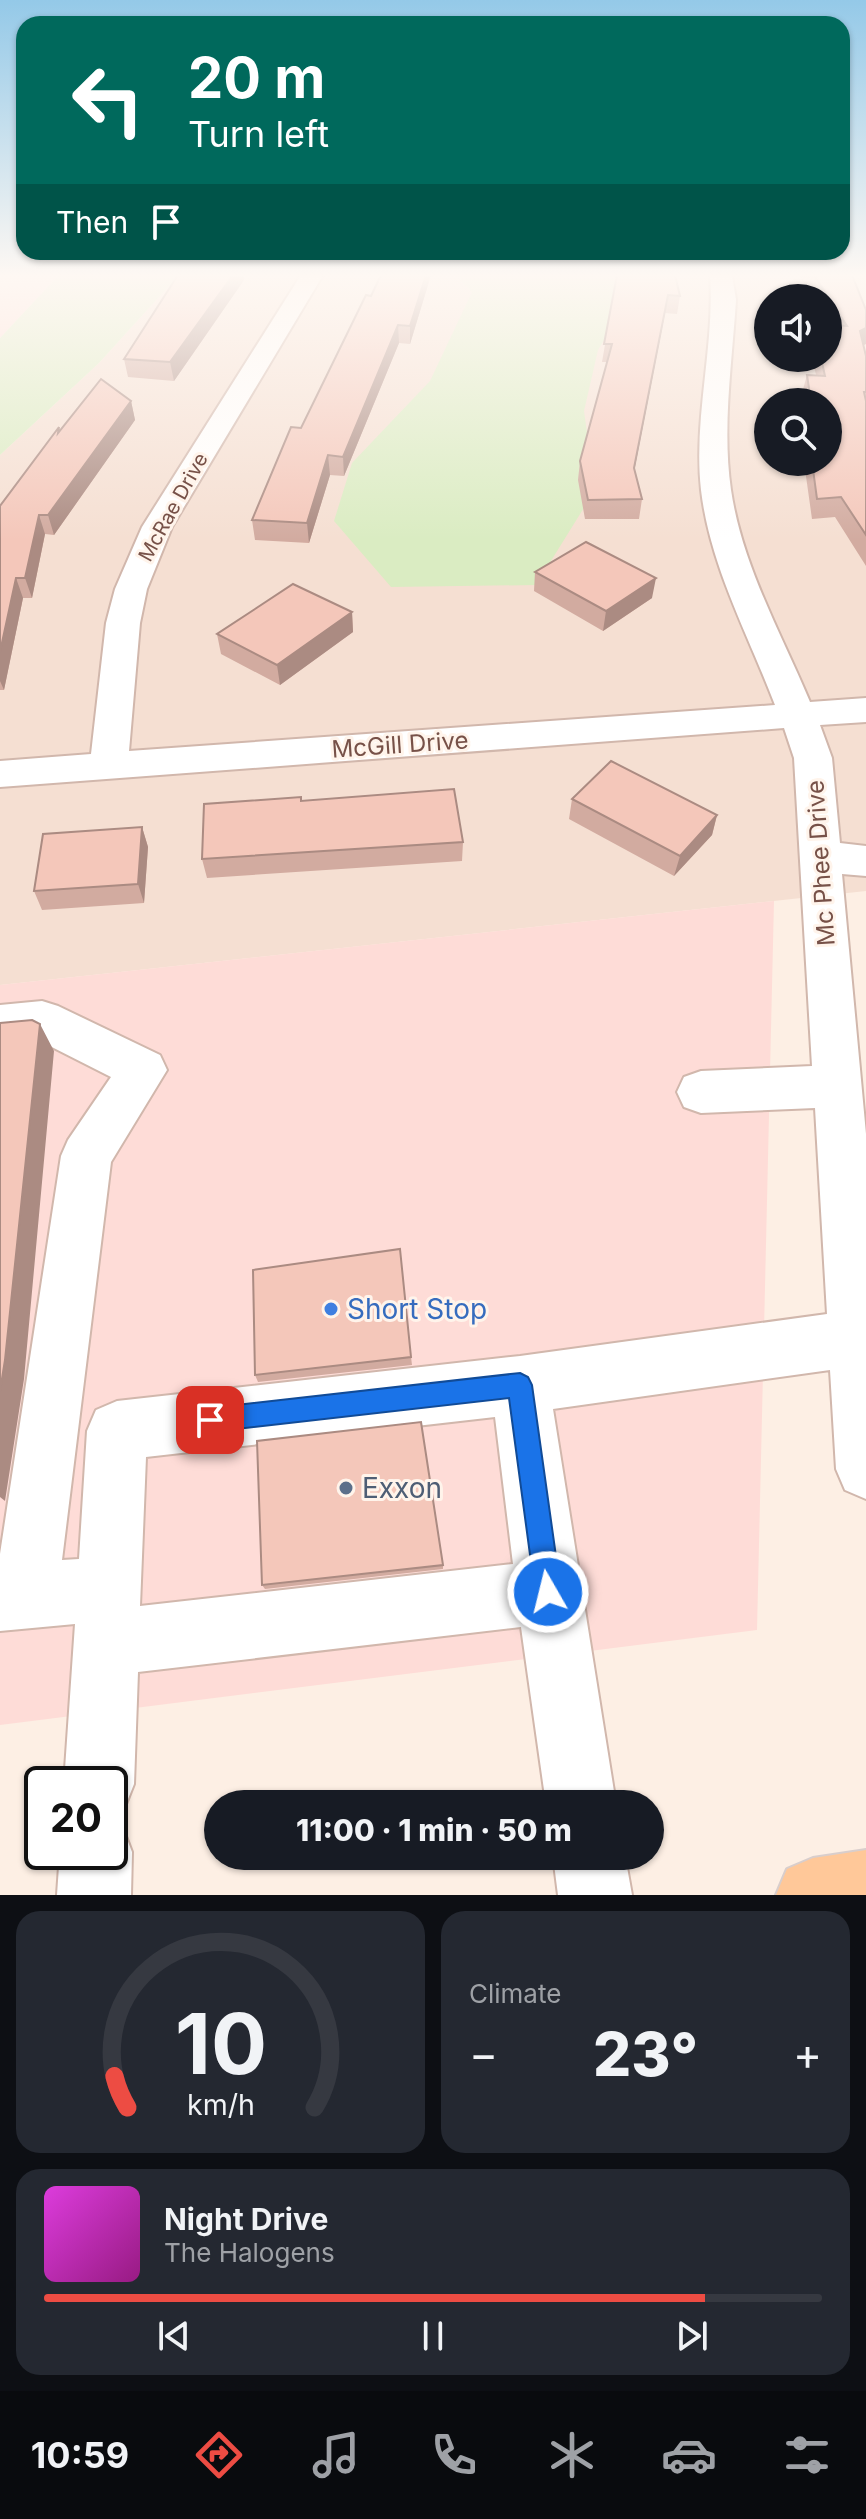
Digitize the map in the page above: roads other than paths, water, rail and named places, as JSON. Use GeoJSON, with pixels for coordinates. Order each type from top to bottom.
{"type":"FeatureCollection","features":[{"type":"Feature","properties":{"kind":"main road"},"geometry":{"type":"LineString","coordinates":[[813,1895],[866,1887]]}},
{"type":"Feature","properties":{"kind":"street","name":"McRae Drive"},"geometry":{"type":"LineString","coordinates":[[109,766],[123,623],[143,557],[157,527],[258,363]]}},
{"type":"Feature","properties":{"kind":"street","name":"Mc Phee Drive"},"geometry":{"type":"LineString","coordinates":[[720,363],[715,457],[719,510],[735,570],[799,715],[843,859],[838,1086],[866,1469]]}},
{"type":"Feature","properties":{"kind":"street","name":"McGill Drive"},"geometry":{"type":"LineString","coordinates":[[0,774],[866,710]]}},
{"type":"Feature","properties":{"kind":"street"},"geometry":{"type":"LineString","coordinates":[[0,1024],[42,1020],[143,1070],[86,1156],[13,1597],[108,1616],[548,1592]]}},
{"type":"Feature","properties":{"kind":"street"},"geometry":{"type":"LineString","coordinates":[[701,1092],[838,1086]]}},
{"type":"Feature","properties":{"kind":"street"},"geometry":{"type":"LineString","coordinates":[[100,1766],[117,1431],[520,1385],[856,1338]]}},
{"type":"Feature","properties":{"kind":"street"},"geometry":{"type":"LineString","coordinates":[[520,1385],[579,1790]]}},
{"type":"Feature","properties":{"kind":"street"},"geometry":{"type":"LineString","coordinates":[[94,1895],[95,1870]]}},
{"type":"Feature","properties":{"kind":"street"},"geometry":{"type":"LineString","coordinates":[[591,1870],[595,1895]]}},
{"type":"Feature","properties":{"kind":"place","name":"Short Stop"},"geometry":{"type":"Point","coordinates":[331,1309]}},
{"type":"Feature","properties":{"kind":"place","name":"Exxon"},"geometry":{"type":"Point","coordinates":[346,1488]}}]}
